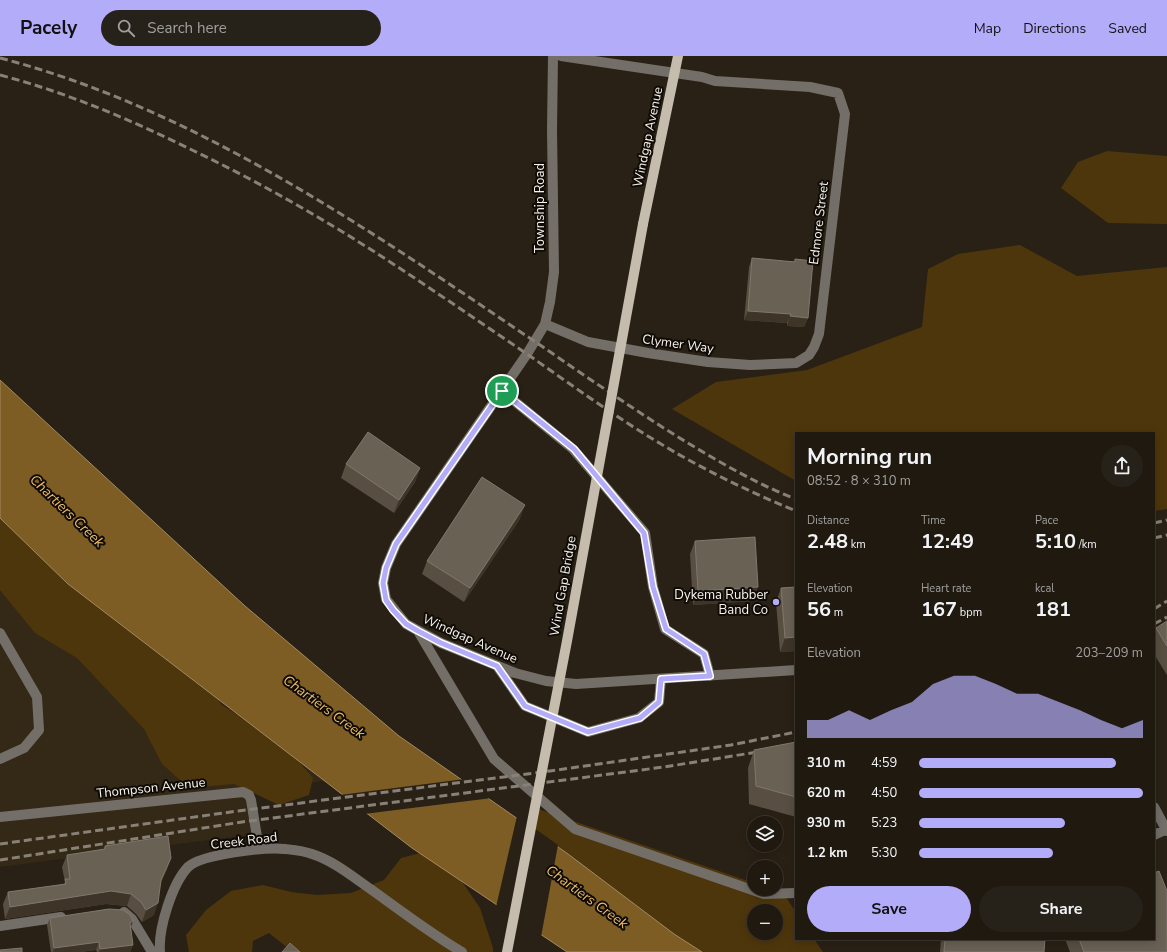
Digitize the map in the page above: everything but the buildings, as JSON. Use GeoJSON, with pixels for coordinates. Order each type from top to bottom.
{"type":"FeatureCollection","features":[{"type":"Feature","properties":{"kind":"main road","name":"Windgap Avenue"},"geometry":{"type":"LineString","coordinates":[[643,224],[678,56]]}},
{"type":"Feature","properties":{"kind":"main road","name":"Wind Gap Bridge"},"geometry":{"type":"LineString","coordinates":[[507,952],[567,640],[643,224]]}},
{"type":"Feature","properties":{"kind":"street","name":"Township Road"},"geometry":{"type":"LineString","coordinates":[[528,354],[545,324],[554,272],[552,130],[554,56]]}},
{"type":"Feature","properties":{"kind":"street"},"geometry":{"type":"LineString","coordinates":[[561,56],[675,73]]}},
{"type":"Feature","properties":{"kind":"street","name":"Edmore Street"},"geometry":{"type":"LineString","coordinates":[[675,73],[715,81],[810,87],[838,93],[845,114],[818,334],[814,347],[809,355]]}},
{"type":"Feature","properties":{"kind":"street","name":"Clymer Way"},"geometry":{"type":"LineString","coordinates":[[545,324],[588,342],[708,362],[774,365],[796,363],[809,355]]}},
{"type":"Feature","properties":{"kind":"street","name":"Windgap Avenue"},"geometry":{"type":"LineString","coordinates":[[528,354],[396,544],[386,568],[383,583],[386,600],[406,624],[441,643],[497,666],[515,673],[546,681],[576,684],[795,670]]}},
{"type":"Feature","properties":{"kind":"street"},"geometry":{"type":"LineString","coordinates":[[502,391],[574,449],[644,533],[653,587],[666,629],[704,654],[710,676]]}},
{"type":"Feature","properties":{"kind":"street"},"geometry":{"type":"LineString","coordinates":[[418,631],[494,759],[575,828],[764,894],[795,893]]}},
{"type":"Feature","properties":{"kind":"street"},"geometry":{"type":"LineString","coordinates":[[0,633],[38,697],[39,730],[24,748],[0,759]]}},
{"type":"Feature","properties":{"kind":"street"},"geometry":{"type":"LineString","coordinates":[[497,666],[525,706],[588,732],[640,718],[659,702],[661,679]]}},
{"type":"Feature","properties":{"kind":"street","name":"Thompson Avenue"},"geometry":{"type":"LineString","coordinates":[[0,817],[243,792],[249,796],[251,800],[259,849]]}},
{"type":"Feature","properties":{"kind":"street"},"geometry":{"type":"LineString","coordinates":[[1155,809],[1167,830],[1155,835]]}},
{"type":"Feature","properties":{"kind":"street","name":"Creek Road"},"geometry":{"type":"LineString","coordinates":[[160,952],[160,930],[168,906],[179,878],[189,867],[200,860],[214,856],[259,849],[285,848],[312,854],[330,862],[358,880],[441,940],[462,952]]}},
{"type":"Feature","properties":{"kind":"street"},"geometry":{"type":"LineString","coordinates":[[111,910],[123,911],[132,919],[152,952]]}},
{"type":"Feature","properties":{"kind":"street"},"geometry":{"type":"LineString","coordinates":[[0,926],[68,916]]}},
{"type":"Feature","properties":{"kind":"shaded area"},"geometry":{"type":"Polygon","coordinates":[[[1107,151],[1167,156],[1167,224],[1108,223],[1061,188],[1078,162],[1107,151]]]}},
{"type":"Feature","properties":{"kind":"shaded area"},"geometry":{"type":"Polygon","coordinates":[[[1020,245],[1077,276],[1167,267],[1167,509],[1155,511],[1155,432],[795,432],[795,480],[672,409],[716,382],[807,370],[922,327],[928,269],[958,254],[1020,245]]]}},
{"type":"Feature","properties":{"kind":"shaded area"},"geometry":{"type":"Polygon","coordinates":[[[0,442],[361,776],[241,792],[249,795],[256,834],[0,867],[0,442]]]}},
{"type":"Feature","properties":{"kind":"shaded area"},"geometry":{"type":"Polygon","coordinates":[[[0,505],[80,589],[127,630],[150,625],[208,678],[221,705],[256,726],[298,761],[313,778],[309,795],[279,805],[234,784],[189,788],[162,764],[144,729],[77,658],[35,633],[0,590],[0,505]]]}},
{"type":"Feature","properties":{"kind":"shaded area"},"geometry":{"type":"Polygon","coordinates":[[[538,809],[747,881],[747,896],[783,896],[783,893],[795,911],[795,940],[815,940],[823,952],[658,952],[522,850],[538,809]]]}},
{"type":"Feature","properties":{"kind":"shaded area"},"geometry":{"type":"Polygon","coordinates":[[[428,851],[446,858],[480,908],[493,952],[293,952],[269,933],[253,941],[252,952],[189,952],[186,935],[206,910],[231,891],[263,885],[291,892],[317,895],[351,893],[384,880],[401,858],[428,851]]]}},
{"type":"Feature","properties":{"kind":"water","name":"Chartiers Creek"},"geometry":{"type":"Polygon","coordinates":[[[0,380],[245,606],[399,736],[568,854],[674,934],[702,952],[567,952],[412,848],[68,584],[0,518],[0,380]]]}},
{"type":"Feature","properties":{"kind":"pier"},"geometry":{"type":"Polygon","coordinates":[[[465,779],[492,798],[364,814],[340,795],[465,779]]]}},
{"type":"Feature","properties":{"kind":"pier"},"geometry":{"type":"Polygon","coordinates":[[[517,816],[558,845],[541,937],[496,907],[517,816]]]}},
{"type":"Feature","properties":{"kind":"railway"},"geometry":{"type":"LineString","coordinates":[[0,58],[73,80],[143,108],[212,141],[280,178],[411,258],[625,403],[678,437],[721,463],[780,493],[795,499]]}},
{"type":"Feature","properties":{"kind":"railway"},"geometry":{"type":"LineString","coordinates":[[0,75],[74,98],[121,117],[241,174],[305,210],[391,262],[641,432],[694,463],[727,480],[795,511]]}},
{"type":"Feature","properties":{"kind":"railway"},"geometry":{"type":"LineString","coordinates":[[1155,523],[1167,520]]}},
{"type":"Feature","properties":{"kind":"railway"},"geometry":{"type":"LineString","coordinates":[[1155,538],[1167,535]]}},
{"type":"Feature","properties":{"kind":"railway"},"geometry":{"type":"LineString","coordinates":[[1155,608],[1167,601]]}},
{"type":"Feature","properties":{"kind":"railway"},"geometry":{"type":"LineString","coordinates":[[1155,623],[1167,617]]}},
{"type":"Feature","properties":{"kind":"railway"},"geometry":{"type":"LineString","coordinates":[[0,844],[238,811],[550,771],[731,745],[795,732]]}},
{"type":"Feature","properties":{"kind":"railway"},"geometry":{"type":"LineString","coordinates":[[0,860],[242,822],[664,767],[764,751]]}},
{"type":"Feature","properties":{"kind":"place","name":"Dykema Rubber Band Co"},"geometry":{"type":"Point","coordinates":[776,602]}},
{"type":"Feature","properties":{"kind":"route"},"geometry":{"type":"LineString","coordinates":[[502,391],[574,449],[644,533],[653,587],[666,629],[704,654],[710,676],[661,679],[659,702],[640,718],[588,732],[525,706],[497,666],[441,643],[406,624],[386,600],[383,583],[386,568],[396,544],[502,391]]}}]}
